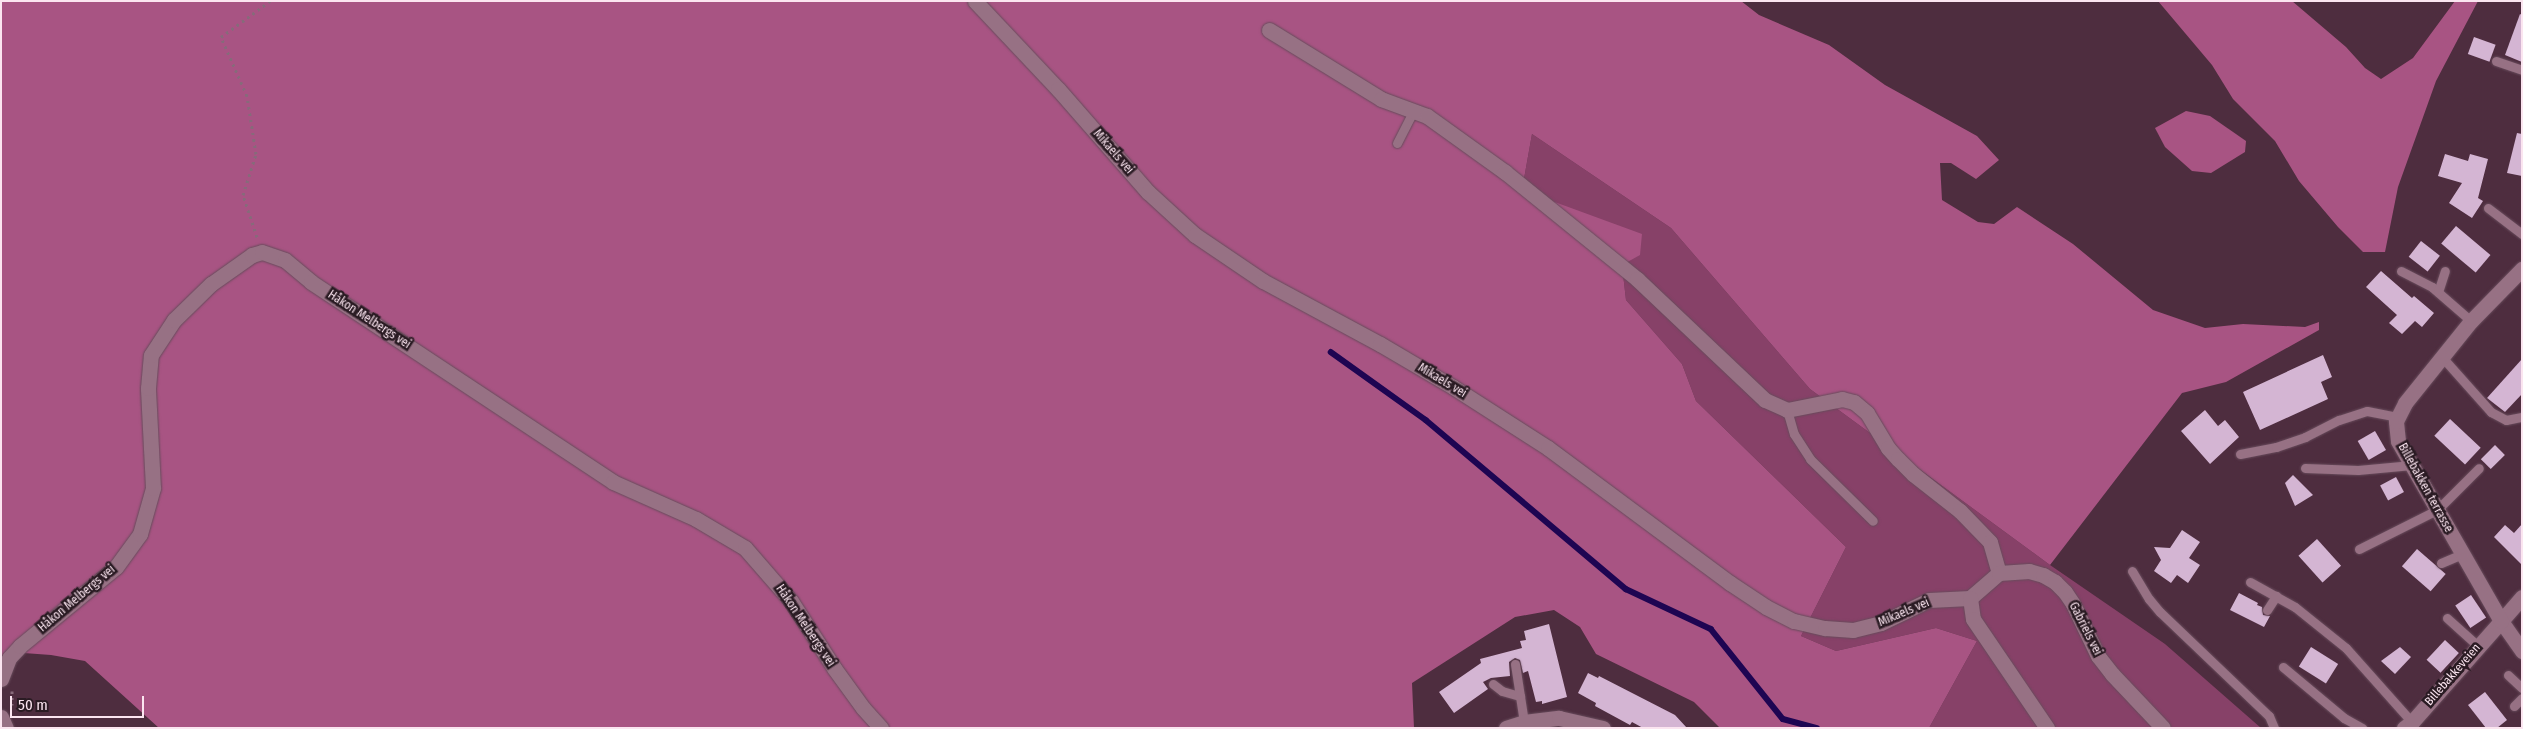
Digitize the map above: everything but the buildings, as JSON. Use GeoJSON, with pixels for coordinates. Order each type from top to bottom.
{"type":"FeatureCollection","features":[{"type":"Feature","properties":{"kind":"street","name":"Mikaels vei"},"geometry":{"type":"LineString","coordinates":[[974,1],[1058,89],[1148,192],[1208,245],[1262,281],[1380,344],[1548,448],[1730,583],[1766,607],[1794,621],[1854,630],[1881,623],[1930,600],[1970,598]]}},
{"type":"Feature","properties":{"kind":"street"},"geometry":{"type":"LineString","coordinates":[[1269,30],[1381,99],[1414,111],[1436,122],[1572,224],[1673,311],[1765,400],[1787,410],[1842,400],[1854,402],[1867,413],[1888,448],[1898,459],[1913,474],[1960,511],[1990,542],[1999,573],[1970,598],[1973,619],[2047,728]]}},
{"type":"Feature","properties":{"kind":"street","name":"Håkon Melbergs vei"},"geometry":{"type":"LineString","coordinates":[[7,684],[9,658],[20,646],[116,567],[140,534],[152,488],[148,388],[151,355],[174,320],[211,284],[252,255],[262,252],[285,260],[311,282],[613,482],[696,519],[745,548],[791,601],[834,668],[863,708],[881,728]]}},
{"type":"Feature","properties":{"kind":"street"},"geometry":{"type":"LineString","coordinates":[[2398,417],[2405,404],[2471,321],[2522,269]]}},
{"type":"Feature","properties":{"kind":"street","name":"Billebakken terrasse"},"geometry":{"type":"LineString","coordinates":[[2398,417],[2396,421],[2398,441],[2462,554],[2502,621],[2522,650]]}},
{"type":"Feature","properties":{"kind":"street","name":"Gabriels vei"},"geometry":{"type":"LineString","coordinates":[[1999,573],[2029,571],[2043,574],[2055,582],[2069,598],[2098,656],[2112,674],[2163,728]]}},
{"type":"Feature","properties":{"kind":"street"},"geometry":{"type":"LineString","coordinates":[[2502,621],[2522,597]]}},
{"type":"Feature","properties":{"kind":"street","name":"Billebakkeveien"},"geometry":{"type":"LineString","coordinates":[[2408,725],[2502,621]]}},
{"type":"Feature","properties":{"kind":"street"},"geometry":{"type":"LineString","coordinates":[[6,728],[7,713]]}},
{"type":"Feature","properties":{"kind":"street"},"geometry":{"type":"LineString","coordinates":[[1506,728],[1524,722],[1560,718],[1603,728]]}},
{"type":"Feature","properties":{"kind":"lane"},"geometry":{"type":"LineString","coordinates":[[2496,61],[2522,70]]}},
{"type":"Feature","properties":{"kind":"lane"},"geometry":{"type":"LineString","coordinates":[[1396,143],[1414,111]]}},
{"type":"Feature","properties":{"kind":"lane"},"geometry":{"type":"LineString","coordinates":[[2488,208],[2522,234]]}},
{"type":"Feature","properties":{"kind":"lane"},"geometry":{"type":"LineString","coordinates":[[2401,270],[2438,292],[2471,321]]}},
{"type":"Feature","properties":{"kind":"lane"},"geometry":{"type":"LineString","coordinates":[[2438,292],[2445,271]]}},
{"type":"Feature","properties":{"kind":"lane"},"geometry":{"type":"LineString","coordinates":[[2442,357],[2491,412],[2506,420],[2522,417]]}},
{"type":"Feature","properties":{"kind":"lane"},"geometry":{"type":"LineString","coordinates":[[1787,410],[1794,434],[1810,459],[1873,521]]}},
{"type":"Feature","properties":{"kind":"lane"},"geometry":{"type":"LineString","coordinates":[[2240,454],[2276,447],[2304,437],[2339,420],[2367,411],[2398,417]]}},
{"type":"Feature","properties":{"kind":"lane"},"geometry":{"type":"LineString","coordinates":[[2305,468],[2358,470],[2412,465]]}},
{"type":"Feature","properties":{"kind":"lane"},"geometry":{"type":"LineString","coordinates":[[2359,549],[2437,510],[2479,468]]}},
{"type":"Feature","properties":{"kind":"lane"},"geometry":{"type":"LineString","coordinates":[[2441,563],[2462,554]]}},
{"type":"Feature","properties":{"kind":"lane"},"geometry":{"type":"LineString","coordinates":[[2132,571],[2149,599],[2160,612],[2269,716],[2274,728]]}},
{"type":"Feature","properties":{"kind":"lane"},"geometry":{"type":"LineString","coordinates":[[2250,582],[2276,596],[2346,648],[2408,725]]}},
{"type":"Feature","properties":{"kind":"lane"},"geometry":{"type":"LineString","coordinates":[[2267,610],[2276,596]]}},
{"type":"Feature","properties":{"kind":"lane"},"geometry":{"type":"LineString","coordinates":[[2447,618],[2478,646]]}},
{"type":"Feature","properties":{"kind":"lane"},"geometry":{"type":"LineString","coordinates":[[1515,664],[1524,722]]}},
{"type":"Feature","properties":{"kind":"lane"},"geometry":{"type":"LineString","coordinates":[[2283,666],[2344,718],[2362,728]]}},
{"type":"Feature","properties":{"kind":"lane"},"geometry":{"type":"LineString","coordinates":[[2508,675],[2522,688]]}},
{"type":"Feature","properties":{"kind":"lane"},"geometry":{"type":"LineString","coordinates":[[1492,684],[1502,691],[1520,696]]}},
{"type":"Feature","properties":{"kind":"lane"},"geometry":{"type":"LineString","coordinates":[[2514,706],[2522,698]]}},
{"type":"Feature","properties":{"kind":"path"},"geometry":{"type":"LineString","coordinates":[[262,252],[243,195],[256,154],[247,96],[221,37],[270,1]]}},
{"type":"Feature","properties":{"kind":"path"},"geometry":{"type":"LineString","coordinates":[[7,684],[7,713]]}},
{"type":"Feature","properties":{"kind":"shaded area"},"geometry":{"type":"Polygon","coordinates":[[[1,1],[1741,1],[1759,15],[1829,45],[1885,85],[1977,136],[1999,160],[1976,179],[1951,163],[1940,163],[1942,200],[1978,222],[1994,224],[2017,207],[2073,244],[2153,310],[2205,328],[2243,324],[2305,327],[2319,322],[2319,330],[2226,382],[2182,393],[2050,565],[1810,389],[1671,228],[1532,134],[1522,190],[1642,234],[1640,255],[1622,265],[1626,300],[1682,364],[1696,401],[1846,547],[1801,636],[1836,651],[1936,628],[1977,641],[1929,728],[1720,728],[1694,702],[1596,654],[1580,627],[1554,610],[1515,617],[1412,683],[1414,728],[159,728],[85,661],[51,655],[10,652],[1,656],[1,1]]]}},
{"type":"Feature","properties":{"kind":"shaded area"},"geometry":{"type":"Polygon","coordinates":[[[2158,1],[2292,1],[2346,47],[2365,68],[2381,79],[2413,58],[2455,1],[2478,1],[2436,81],[2398,187],[2385,252],[2363,252],[2338,227],[2299,181],[2275,141],[2233,99],[2212,65],[2158,1]]]}},
{"type":"Feature","properties":{"kind":"shaded area"},"geometry":{"type":"Polygon","coordinates":[[[2186,111],[2210,116],[2246,141],[2245,152],[2211,173],[2192,171],[2165,147],[2155,128],[2186,111]]]}},
{"type":"Feature","properties":{"kind":"shaded area"},"geometry":{"type":"Polygon","coordinates":[[[1532,134],[1671,228],[1810,389],[2050,565],[2165,644],[2261,728],[1929,728],[1977,641],[1936,628],[1836,651],[1801,636],[1846,547],[1696,401],[1682,364],[1626,300],[1622,265],[1522,190],[1532,134]]]}},
{"type":"Feature","properties":{"kind":"waterway"},"geometry":{"type":"LineString","coordinates":[[1331,352],[1426,420],[1626,589],[1711,629],[1783,719],[1817,728]]}}]}
